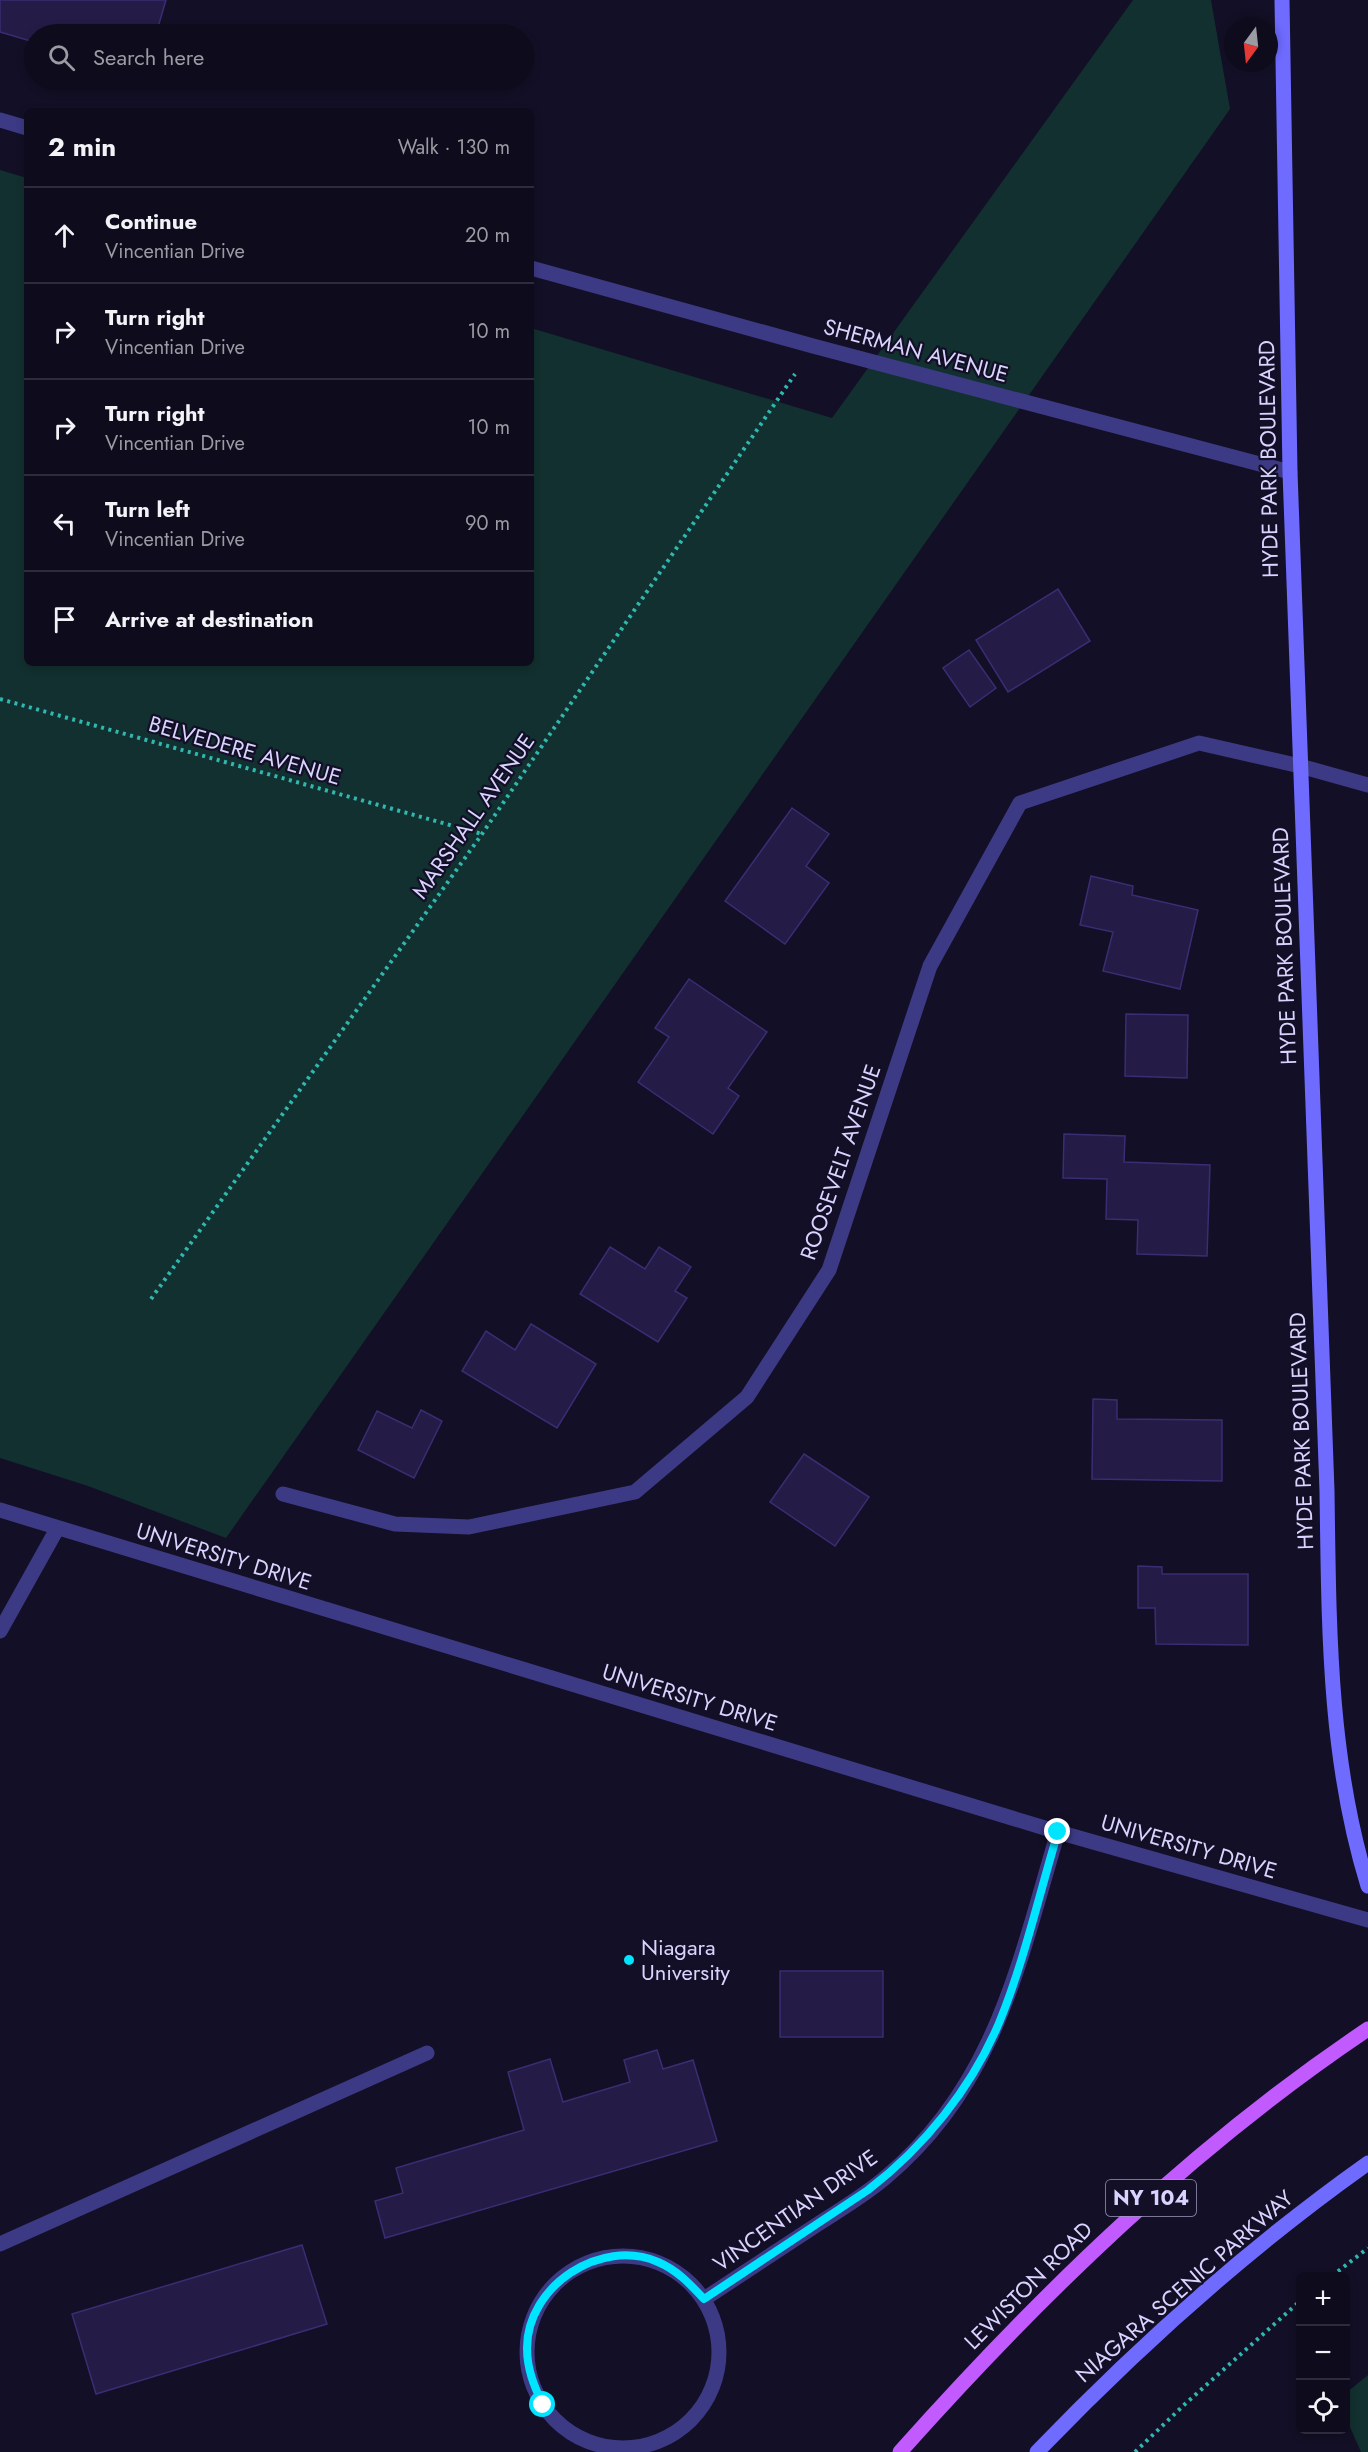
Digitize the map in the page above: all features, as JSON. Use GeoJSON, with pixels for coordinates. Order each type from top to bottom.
{"type":"FeatureCollection","features":[{"type":"Feature","properties":{"kind":"main road","name":"HYDE PARK BOULEVARD"},"geometry":{"type":"LineString","coordinates":[[1282,0],[1290,472],[1327,1491],[1329,1638],[1334,1707],[1348,1804],[1368,1886]]}},
{"type":"Feature","properties":{"kind":"main road","name":"LEWISTON ROAD"},"geometry":{"type":"LineString","coordinates":[[900,2452],[1010,2333],[1124,2222],[1247,2118],[1368,2029]]}},
{"type":"Feature","properties":{"kind":"main road","name":"NIAGARA SCENIC PARKWAY"},"geometry":{"type":"LineString","coordinates":[[1037,2452],[1088,2400],[1201,2295],[1273,2234],[1368,2163]]}},
{"type":"Feature","properties":{"kind":"street"},"geometry":{"type":"LineString","coordinates":[[0,120],[24,127]]}},
{"type":"Feature","properties":{"kind":"street","name":"SHERMAN AVENUE"},"geometry":{"type":"LineString","coordinates":[[534,269],[813,346],[1290,472]]}},
{"type":"Feature","properties":{"kind":"street","name":"ROOSEVELT AVENUE"},"geometry":{"type":"LineString","coordinates":[[283,1494],[395,1524],[469,1527],[635,1492],[747,1397],[829,1270],[930,966],[1020,803],[1199,743],[1300,766],[1368,785]]}},
{"type":"Feature","properties":{"kind":"street","name":"UNIVERSITY DRIVE"},"geometry":{"type":"LineString","coordinates":[[0,1510],[1058,1832],[1368,1920]]}},
{"type":"Feature","properties":{"kind":"street"},"geometry":{"type":"LineString","coordinates":[[0,1631],[57,1529]]}},
{"type":"Feature","properties":{"kind":"street","name":"VINCENTIAN DRIVE"},"geometry":{"type":"LineString","coordinates":[[704,2299],[878,2183],[922,2142],[950,2107],[988,2045],[1006,2005],[1058,1832]]}},
{"type":"Feature","properties":{"kind":"street"},"geometry":{"type":"LineString","coordinates":[[0,2244],[427,2053]]}},
{"type":"Feature","properties":{"kind":"street","name":"VINCENTIAN DRIVE"},"geometry":{"type":"LineString","coordinates":[[628,2256],[657,2261],[684,2277],[704,2299],[716,2326],[720,2356],[714,2386],[699,2412],[677,2432],[649,2445],[619,2448],[590,2442],[563,2427],[543,2405],[530,2377],[527,2347],[533,2317],[548,2292],[570,2272],[598,2259],[628,2256]]}},
{"type":"Feature","properties":{"kind":"path","name":"MARSHALL AVENUE"},"geometry":{"type":"LineString","coordinates":[[151,1299],[482,834],[813,346]]}},
{"type":"Feature","properties":{"kind":"path","name":"BELVEDERE AVENUE"},"geometry":{"type":"LineString","coordinates":[[0,699],[482,834]]}},
{"type":"Feature","properties":{"kind":"path"},"geometry":{"type":"LineString","coordinates":[[1338,2272],[1368,2248]]}},
{"type":"Feature","properties":{"kind":"path"},"geometry":{"type":"LineString","coordinates":[[1135,2452],[1296,2305]]}},
{"type":"Feature","properties":{"kind":"green space"},"geometry":{"type":"Polygon","coordinates":[[[1133,0],[1211,0],[1230,109],[226,1538],[88,1486],[0,1458],[0,170],[24,177],[24,666],[534,666],[534,329],[832,418],[1133,0]]]}},
{"type":"Feature","properties":{"kind":"green space"},"geometry":{"type":"Polygon","coordinates":[[[1368,2375],[1368,2452],[1361,2452],[1350,2427],[1350,2390],[1368,2375]]]}},
{"type":"Feature","properties":{"kind":"building"},"geometry":{"type":"Polygon","coordinates":[[[0,0],[166,0],[159,24],[24,24],[24,39],[0,32],[0,0]]]}},
{"type":"Feature","properties":{"kind":"building"},"geometry":{"type":"Polygon","coordinates":[[[1058,589],[1090,641],[1008,692],[976,640],[1058,589]]]}},
{"type":"Feature","properties":{"kind":"building"},"geometry":{"type":"Polygon","coordinates":[[[969,650],[996,688],[970,707],[943,668],[969,650]]]}},
{"type":"Feature","properties":{"kind":"building"},"geometry":{"type":"Polygon","coordinates":[[[792,808],[829,834],[806,866],[829,883],[785,944],[725,901],[792,808]]]}},
{"type":"Feature","properties":{"kind":"building"},"geometry":{"type":"Polygon","coordinates":[[[1091,876],[1133,886],[1132,895],[1198,910],[1180,989],[1103,971],[1113,932],[1080,925],[1091,876]]]}},
{"type":"Feature","properties":{"kind":"building"},"geometry":{"type":"Polygon","coordinates":[[[689,979],[767,1032],[728,1088],[739,1096],[713,1134],[638,1082],[669,1037],[655,1028],[689,979]]]}},
{"type":"Feature","properties":{"kind":"building"},"geometry":{"type":"Polygon","coordinates":[[[1126,1014],[1188,1015],[1187,1078],[1125,1076],[1126,1014]]]}},
{"type":"Feature","properties":{"kind":"building"},"geometry":{"type":"Polygon","coordinates":[[[1064,1134],[1125,1136],[1124,1162],[1210,1165],[1207,1256],[1137,1254],[1138,1220],[1106,1219],[1107,1179],[1063,1178],[1064,1134]]]}},
{"type":"Feature","properties":{"kind":"building"},"geometry":{"type":"Polygon","coordinates":[[[610,1247],[645,1269],[659,1247],[691,1267],[675,1291],[687,1298],[658,1342],[580,1294],[610,1247]]]}},
{"type":"Feature","properties":{"kind":"building"},"geometry":{"type":"Polygon","coordinates":[[[531,1324],[596,1364],[557,1428],[462,1371],[486,1331],[515,1350],[531,1324]]]}},
{"type":"Feature","properties":{"kind":"building"},"geometry":{"type":"Polygon","coordinates":[[[1093,1399],[1117,1400],[1117,1419],[1222,1420],[1222,1481],[1092,1479],[1093,1399]]]}},
{"type":"Feature","properties":{"kind":"building"},"geometry":{"type":"Polygon","coordinates":[[[421,1410],[442,1421],[414,1478],[358,1450],[377,1411],[412,1428],[421,1410]]]}},
{"type":"Feature","properties":{"kind":"building"},"geometry":{"type":"Polygon","coordinates":[[[804,1454],[869,1497],[835,1546],[770,1502],[804,1454]]]}},
{"type":"Feature","properties":{"kind":"building"},"geometry":{"type":"Polygon","coordinates":[[[1138,1566],[1162,1567],[1162,1574],[1248,1574],[1248,1645],[1156,1644],[1155,1608],[1138,1608],[1138,1566]]]}},
{"type":"Feature","properties":{"kind":"building"},"geometry":{"type":"Polygon","coordinates":[[[780,1971],[883,1971],[883,2037],[780,2037],[780,1971]]]}},
{"type":"Feature","properties":{"kind":"building"},"geometry":{"type":"Polygon","coordinates":[[[657,2050],[663,2069],[693,2060],[717,2141],[385,2238],[375,2201],[403,2193],[396,2168],[524,2130],[508,2072],[550,2059],[563,2102],[630,2082],[624,2060],[657,2050]]]}},
{"type":"Feature","properties":{"kind":"building"},"geometry":{"type":"Polygon","coordinates":[[[302,2245],[327,2324],[96,2394],[72,2314],[302,2245]]]}},
{"type":"Feature","properties":{"kind":"place","name":"Niagara University"},"geometry":{"type":"Point","coordinates":[629,1960]}},
{"type":"Feature","properties":{"kind":"route"},"geometry":{"type":"LineString","coordinates":[[543,2405],[530,2377],[527,2347],[533,2317],[548,2292],[570,2272],[598,2259],[628,2256],[657,2261],[684,2277],[704,2299],[868,2190],[887,2176],[922,2142],[965,2086],[998,2025],[1058,1832]]}}]}
